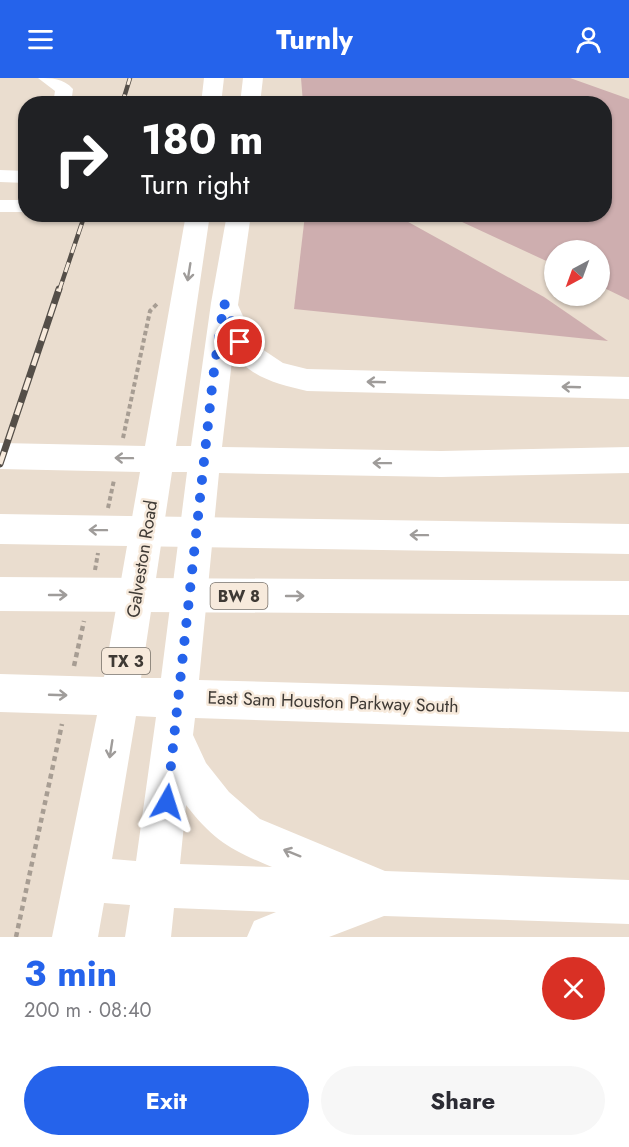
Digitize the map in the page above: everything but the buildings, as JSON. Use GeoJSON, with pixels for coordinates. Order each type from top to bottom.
{"type":"FeatureCollection","features":[{"type":"Feature","properties":{"kind":"main road"},"geometry":{"type":"LineString","coordinates":[[212,96],[214,78]]}},
{"type":"Feature","properties":{"kind":"main road"},"geometry":{"type":"LineString","coordinates":[[251,96],[253,78]]}},
{"type":"Feature","properties":{"kind":"main road","name":"Galveston Road"},"geometry":{"type":"LineString","coordinates":[[75,937],[104,791],[197,222]]}},
{"type":"Feature","properties":{"kind":"main road"},"geometry":{"type":"LineString","coordinates":[[148,937],[174,738],[213,378],[238,222]]}},
{"type":"Feature","properties":{"kind":"main road"},"geometry":{"type":"LineString","coordinates":[[224,303],[246,352],[255,361],[285,376],[307,380],[629,388]]}},
{"type":"Feature","properties":{"kind":"main road"},"geometry":{"type":"LineString","coordinates":[[0,456],[441,464],[629,460]]}},
{"type":"Feature","properties":{"kind":"main road"},"geometry":{"type":"LineString","coordinates":[[0,529],[629,539]]}},
{"type":"Feature","properties":{"kind":"main road","name":"BW 8"},"geometry":{"type":"LineString","coordinates":[[0,594],[629,598]]}},
{"type":"Feature","properties":{"kind":"main road","name":"East Sam Houston Parkway South"},"geometry":{"type":"LineString","coordinates":[[0,693],[629,712]]}},
{"type":"Feature","properties":{"kind":"main road"},"geometry":{"type":"LineString","coordinates":[[174,738],[191,778],[214,807],[245,834],[384,893]]}},
{"type":"Feature","properties":{"kind":"main road"},"geometry":{"type":"LineString","coordinates":[[86,879],[155,885],[629,902]]}},
{"type":"Feature","properties":{"kind":"main road"},"geometry":{"type":"LineString","coordinates":[[270,937],[384,893]]}},
{"type":"Feature","properties":{"kind":"lane"},"geometry":{"type":"LineString","coordinates":[[46,78],[64,89],[63,96]]}},
{"type":"Feature","properties":{"kind":"lane"},"geometry":{"type":"LineString","coordinates":[[0,177],[18,177]]}},
{"type":"Feature","properties":{"kind":"lane"},"geometry":{"type":"LineString","coordinates":[[0,206],[18,206]]}},
{"type":"Feature","properties":{"kind":"shaded area"},"geometry":{"type":"Polygon","coordinates":[[[301,78],[570,78],[629,99],[629,300],[610,291],[610,240],[544,240],[544,260],[462,222],[612,222],[612,96],[302,96],[301,78]]]}},
{"type":"Feature","properties":{"kind":"shaded area"},"geometry":{"type":"Polygon","coordinates":[[[304,222],[408,222],[544,297],[544,306],[557,306],[608,341],[294,309],[304,222]]]}},
{"type":"Feature","properties":{"kind":"railway"},"geometry":{"type":"LineString","coordinates":[[124,96],[130,78]]}},
{"type":"Feature","properties":{"kind":"railway"},"geometry":{"type":"LineString","coordinates":[[59,291],[82,222]]}},
{"type":"Feature","properties":{"kind":"railway"},"geometry":{"type":"LineString","coordinates":[[0,464],[59,289]]}},
{"type":"Feature","properties":{"kind":"route"},"geometry":{"type":"LineString","coordinates":[[167,802],[213,378],[224,303],[240,342]]}}]}
